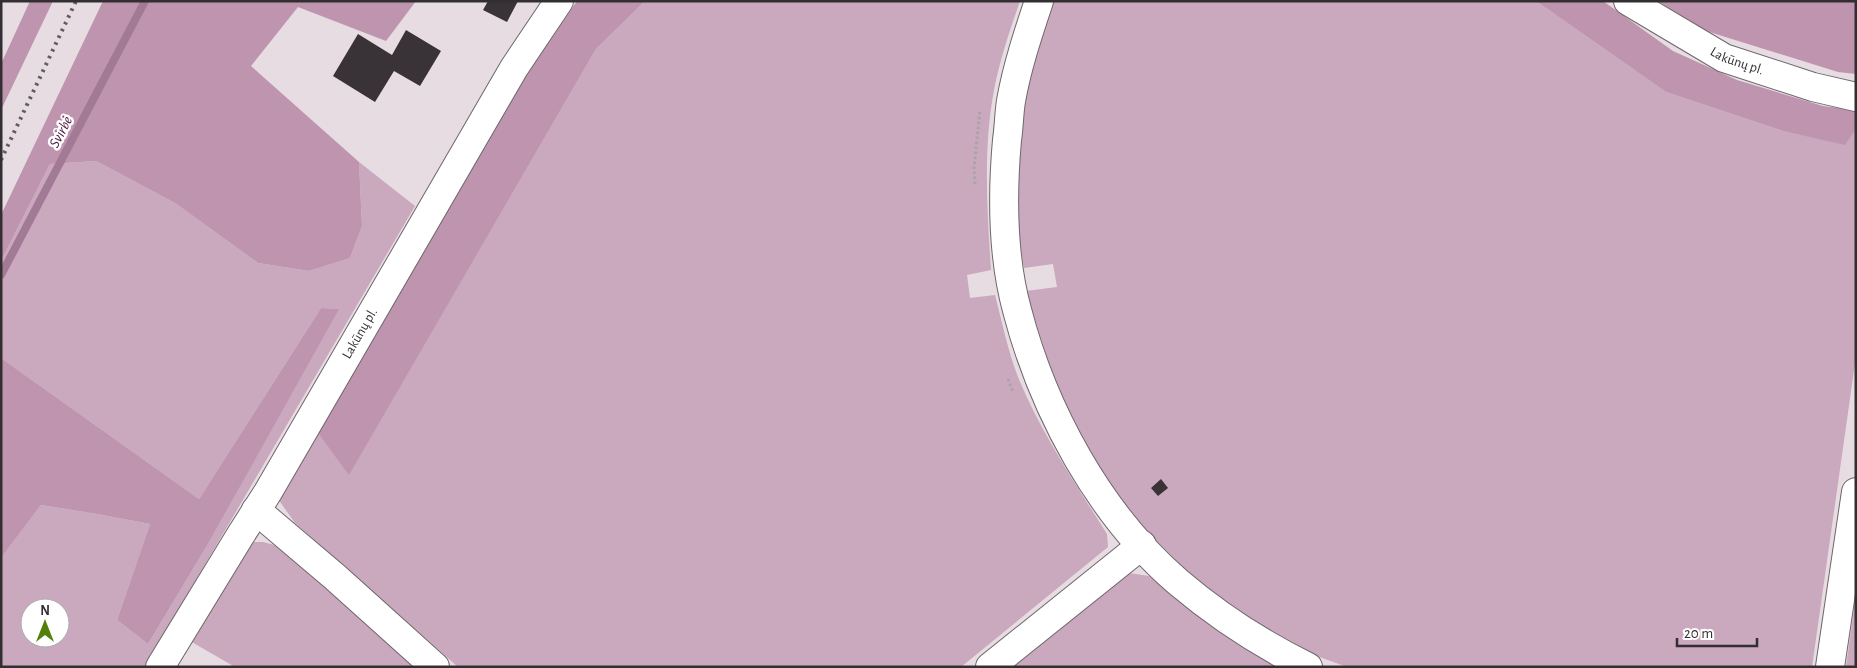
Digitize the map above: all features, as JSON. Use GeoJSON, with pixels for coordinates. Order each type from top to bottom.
{"type":"FeatureCollection","features":[{"type":"Feature","properties":{"kind":"street","name":"Lakūnų pl."},"geometry":{"type":"LineString","coordinates":[[160,667],[268,492],[514,68],[559,1]]}},
{"type":"Feature","properties":{"kind":"street"},"geometry":{"type":"LineString","coordinates":[[1039,1],[1024,48],[1011,101],[1004,184],[1006,249],[1016,308],[1033,363],[1059,422],[1083,468],[1111,509],[1142,545],[1178,582],[1240,629],[1308,667]]}},
{"type":"Feature","properties":{"kind":"street","name":"Lakūnų pl."},"geometry":{"type":"LineString","coordinates":[[1628,1],[1724,58],[1813,87],[1856,97]]}},
{"type":"Feature","properties":{"kind":"street"},"geometry":{"type":"LineString","coordinates":[[1830,667],[1856,492]]}},
{"type":"Feature","properties":{"kind":"street"},"geometry":{"type":"LineString","coordinates":[[256,510],[436,667]]}},
{"type":"Feature","properties":{"kind":"street"},"geometry":{"type":"LineString","coordinates":[[990,667],[1142,545]]}},
{"type":"Feature","properties":{"kind":"shaded area"},"geometry":{"type":"Polygon","coordinates":[[[30,1],[53,1],[1,110],[1,64],[30,1]]]}},
{"type":"Feature","properties":{"kind":"shaded area"},"geometry":{"type":"Polygon","coordinates":[[[103,1],[416,1],[386,41],[298,7],[251,66],[359,162],[362,226],[350,258],[309,271],[258,263],[175,203],[96,161],[50,164],[1,261],[1,215],[103,1]]]}},
{"type":"Feature","properties":{"kind":"shaded area"},"geometry":{"type":"Polygon","coordinates":[[[577,1],[645,1],[596,49],[349,475],[317,432],[521,83],[577,1]]]}},
{"type":"Feature","properties":{"kind":"shaded area"},"geometry":{"type":"Polygon","coordinates":[[[645,1],[1020,1],[999,67],[988,135],[988,225],[991,270],[967,275],[970,298],[995,295],[1011,357],[1027,398],[1059,457],[1107,534],[1108,547],[961,667],[458,667],[295,523],[278,499],[317,432],[349,474],[596,49],[645,1]]]}},
{"type":"Feature","properties":{"kind":"shaded area"},"geometry":{"type":"Polygon","coordinates":[[[1051,1],[1536,1],[1666,92],[1783,131],[1845,144],[1856,129],[1856,356],[1812,667],[1347,667],[1314,655],[1249,618],[1195,579],[1147,531],[1107,483],[1074,426],[1049,364],[1026,291],[1057,287],[1053,264],[1024,268],[1016,204],[1016,161],[1020,118],[1033,61],[1051,1]]]}},
{"type":"Feature","properties":{"kind":"shaded area"},"geometry":{"type":"Polygon","coordinates":[[[1536,1],[1603,1],[1673,51],[1737,80],[1823,106],[1856,110],[1856,129],[1845,145],[1783,131],[1666,92],[1536,1]]]}},
{"type":"Feature","properties":{"kind":"shaded area"},"geometry":{"type":"Polygon","coordinates":[[[1658,1],[1856,1],[1856,74],[1838,72],[1703,30],[1658,1]]]}},
{"type":"Feature","properties":{"kind":"shaded area"},"geometry":{"type":"Polygon","coordinates":[[[96,161],[175,203],[258,263],[309,271],[350,258],[362,226],[359,162],[415,206],[145,667],[1,667],[1,558],[41,505],[150,524],[117,620],[148,644],[208,544],[338,309],[321,308],[199,499],[1,358],[1,261],[50,164],[96,161]]]}},
{"type":"Feature","properties":{"kind":"shaded area"},"geometry":{"type":"Polygon","coordinates":[[[321,308],[339,309],[208,544],[148,644],[117,620],[150,524],[41,505],[1,558],[1,358],[199,499],[321,308]]]}},
{"type":"Feature","properties":{"kind":"shaded area"},"geometry":{"type":"Polygon","coordinates":[[[248,542],[263,542],[278,546],[414,667],[235,667],[190,641],[248,542]]]}},
{"type":"Feature","properties":{"kind":"shaded area"},"geometry":{"type":"Polygon","coordinates":[[[1129,573],[1149,576],[1226,636],[1280,667],[1012,667],[1129,573]]]}},
{"type":"Feature","properties":{"kind":"shaded area"},"geometry":{"type":"Polygon","coordinates":[[[1856,594],[1856,667],[1846,667],[1856,594]]]}},
{"type":"Feature","properties":{"kind":"building"},"geometry":{"type":"Polygon","coordinates":[[[488,1],[518,1],[507,22],[483,10],[488,1]]]}},
{"type":"Feature","properties":{"kind":"building"},"geometry":{"type":"Polygon","coordinates":[[[406,30],[441,51],[420,86],[394,71],[375,102],[333,76],[358,34],[392,55],[406,30]]]}},
{"type":"Feature","properties":{"kind":"building"},"geometry":{"type":"Polygon","coordinates":[[[1161,479],[1168,488],[1158,496],[1151,488],[1161,479]]]}},
{"type":"Feature","properties":{"kind":"waterway","name":"Svirbė"},"geometry":{"type":"LineString","coordinates":[[1,275],[145,1]]}},
{"type":"Feature","properties":{"kind":"railway"},"geometry":{"type":"LineString","coordinates":[[1,160],[76,1]]}}]}
